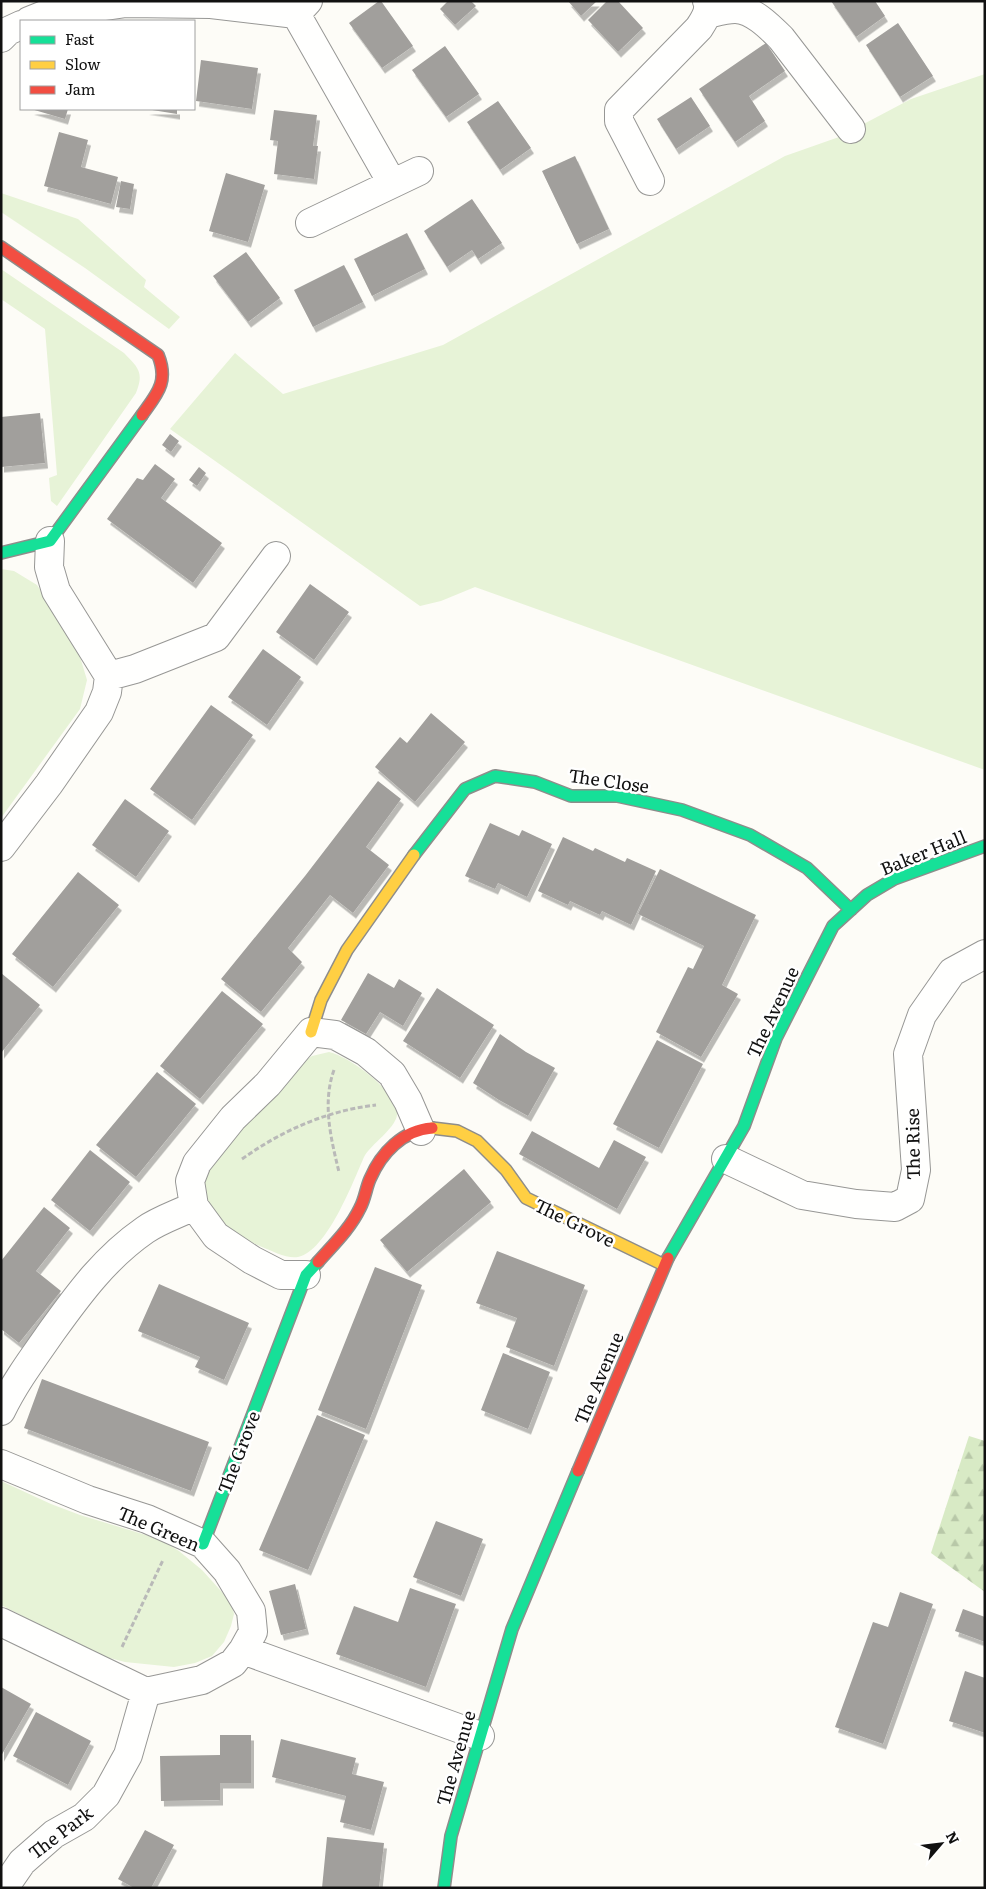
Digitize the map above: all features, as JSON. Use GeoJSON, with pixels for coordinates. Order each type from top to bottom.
{"type":"FeatureCollection","features":[{"type":"Feature","properties":{"kind":"street"},"geometry":{"type":"LineString","coordinates":[[32,20],[44,15],[126,3],[302,8],[392,183]]}},
{"type":"Feature","properties":{"kind":"street"},"geometry":{"type":"LineString","coordinates":[[650,181],[619,121],[619,110],[699,28],[707,8],[736,9],[750,14],[767,24],[781,38],[851,129]]}},
{"type":"Feature","properties":{"kind":"street"},"geometry":{"type":"LineString","coordinates":[[310,223],[419,171]]}},
{"type":"Feature","properties":{"kind":"street"},"geometry":{"type":"LineString","coordinates":[[1,247],[158,355],[163,368],[164,380],[157,394],[50,541],[49,567],[56,591],[109,676],[99,712],[49,784],[1,847]]}},
{"type":"Feature","properties":{"kind":"street"},"geometry":{"type":"LineString","coordinates":[[1,553],[50,541]]}},
{"type":"Feature","properties":{"kind":"street"},"geometry":{"type":"LineString","coordinates":[[109,676],[135,669],[216,637],[276,556]]}},
{"type":"Feature","properties":{"kind":"street","name":"The Close"},"geometry":{"type":"LineString","coordinates":[[311,1032],[320,1000],[346,950],[429,834],[465,789],[496,776],[535,782],[571,796],[618,796],[682,810],[750,835],[807,868],[851,910]]}},
{"type":"Feature","properties":{"kind":"street","name":"Baker Hall"},"geometry":{"type":"LineString","coordinates":[[851,910],[867,895],[894,879],[985,846]]}},
{"type":"Feature","properties":{"kind":"street","name":"The Avenue"},"geometry":{"type":"LineString","coordinates":[[444,1888],[451,1836],[512,1629],[664,1265],[744,1126],[780,1030],[833,926],[851,910]]}},
{"type":"Feature","properties":{"kind":"street","name":"The Rise"},"geometry":{"type":"LineString","coordinates":[[726,1159],[802,1196],[856,1204],[895,1207],[910,1199],[916,1170],[908,1054],[922,1015],[952,972],[985,954]]}},
{"type":"Feature","properties":{"kind":"street"},"geometry":{"type":"LineString","coordinates":[[306,1276],[281,1275],[252,1260],[216,1236],[194,1206],[190,1181],[197,1163],[233,1118],[268,1084],[311,1032],[336,1035],[366,1052],[392,1074],[408,1101],[420,1131]]}},
{"type":"Feature","properties":{"kind":"street","name":"The Grove"},"geometry":{"type":"LineString","coordinates":[[203,1544],[306,1276],[344,1233],[361,1207],[370,1179],[384,1154],[406,1135],[430,1128],[457,1132],[478,1141],[506,1170],[526,1198],[664,1265]]}},
{"type":"Feature","properties":{"kind":"street"},"geometry":{"type":"LineString","coordinates":[[1,1412],[10,1392],[62,1318],[89,1281],[114,1254],[146,1229],[194,1206]]}},
{"type":"Feature","properties":{"kind":"street","name":"The Green"},"geometry":{"type":"LineString","coordinates":[[1,1464],[88,1500],[147,1519],[203,1544],[228,1571],[251,1611],[253,1632],[243,1650],[233,1663],[202,1680],[146,1692]]}},
{"type":"Feature","properties":{"kind":"street"},"geometry":{"type":"LineString","coordinates":[[1,1622],[146,1692]]}},
{"type":"Feature","properties":{"kind":"street"},"geometry":{"type":"LineString","coordinates":[[243,1650],[480,1736]]}},
{"type":"Feature","properties":{"kind":"street","name":"The Park"},"geometry":{"type":"LineString","coordinates":[[4,1888],[22,1862],[54,1834],[84,1817],[106,1795],[128,1755],[146,1692]]}},
{"type":"Feature","properties":{"kind":"path"},"geometry":{"type":"LineString","coordinates":[[344,1040],[331,1077],[328,1115],[330,1136],[341,1183],[361,1207]]}},
{"type":"Feature","properties":{"kind":"path"},"geometry":{"type":"LineString","coordinates":[[239,1161],[268,1140],[304,1123],[346,1109],[408,1101]]}},
{"type":"Feature","properties":{"kind":"path"},"geometry":{"type":"LineString","coordinates":[[110,1675],[175,1532]]}},
{"type":"Feature","properties":{"kind":"green space"},"geometry":{"type":"Polygon","coordinates":[[[985,74],[985,770],[475,587],[441,601],[420,606],[170,429],[235,353],[283,394],[443,345],[785,156],[839,137],[911,99],[985,74]]]}},
{"type":"Feature","properties":{"kind":"green space"},"geometry":{"type":"Polygon","coordinates":[[[1,193],[78,219],[146,280],[144,287],[180,317],[169,329],[85,268],[1,212],[1,193]]]}},
{"type":"Feature","properties":{"kind":"green space"},"geometry":{"type":"Polygon","coordinates":[[[1,269],[124,353],[139,371],[140,380],[136,393],[57,506],[51,501],[49,478],[57,475],[45,329],[1,299],[1,269]]]}},
{"type":"Feature","properties":{"kind":"green space"},"geometry":{"type":"Polygon","coordinates":[[[1,569],[14,571],[37,585],[77,647],[87,680],[80,709],[1,818],[1,569]]]}},
{"type":"Feature","properties":{"kind":"green space"},"geometry":{"type":"Polygon","coordinates":[[[329,1052],[348,1060],[382,1086],[396,1106],[397,1115],[392,1126],[364,1157],[346,1198],[329,1229],[309,1252],[298,1257],[289,1257],[232,1233],[224,1227],[202,1202],[205,1178],[218,1155],[303,1062],[312,1056],[329,1052]]]}},
{"type":"Feature","properties":{"kind":"green space"},"geometry":{"type":"Polygon","coordinates":[[[969,1436],[985,1441],[985,1592],[931,1553],[969,1436]]]}},
{"type":"Feature","properties":{"kind":"green space"},"geometry":{"type":"Polygon","coordinates":[[[1,1481],[80,1515],[159,1539],[179,1551],[202,1570],[231,1602],[234,1614],[224,1642],[212,1656],[195,1663],[174,1667],[125,1662],[102,1656],[1,1605],[1,1481]]]}},
{"type":"Feature","properties":{"kind":"building"},"geometry":{"type":"Polygon","coordinates":[[[381,1],[413,46],[382,68],[349,23],[381,1]]]}},
{"type":"Feature","properties":{"kind":"building"},"geometry":{"type":"Polygon","coordinates":[[[448,1],[471,1],[476,6],[455,25],[440,9],[448,1]]]}},
{"type":"Feature","properties":{"kind":"building"},"geometry":{"type":"Polygon","coordinates":[[[568,1],[597,1],[581,16],[568,1]]]}},
{"type":"Feature","properties":{"kind":"building"},"geometry":{"type":"Polygon","coordinates":[[[607,1],[618,1],[643,28],[618,52],[588,20],[607,1]]]}},
{"type":"Feature","properties":{"kind":"building"},"geometry":{"type":"Polygon","coordinates":[[[831,1],[875,1],[885,16],[856,37],[831,1]]]}},
{"type":"Feature","properties":{"kind":"building"},"geometry":{"type":"Polygon","coordinates":[[[898,23],[933,76],[900,97],[866,45],[898,23]]]}},
{"type":"Feature","properties":{"kind":"building"},"geometry":{"type":"Polygon","coordinates":[[[766,43],[785,71],[749,96],[765,121],[735,142],[699,89],[766,43]]]}},
{"type":"Feature","properties":{"kind":"building"},"geometry":{"type":"Polygon","coordinates":[[[445,46],[479,94],[446,117],[412,70],[445,46]]]}},
{"type":"Feature","properties":{"kind":"building"},"geometry":{"type":"Polygon","coordinates":[[[201,60],[258,68],[252,109],[196,101],[201,60]]]}},
{"type":"Feature","properties":{"kind":"building"},"geometry":{"type":"Polygon","coordinates":[[[691,97],[710,126],[676,149],[657,119],[691,97]]]}},
{"type":"Feature","properties":{"kind":"building"},"geometry":{"type":"Polygon","coordinates":[[[498,101],[531,148],[500,170],[467,122],[498,101]]]}},
{"type":"Feature","properties":{"kind":"building"},"geometry":{"type":"Polygon","coordinates":[[[34,110],[68,110],[65,119],[34,110]]]}},
{"type":"Feature","properties":{"kind":"building"},"geometry":{"type":"Polygon","coordinates":[[[152,110],[177,110],[177,114],[152,110]]]}},
{"type":"Feature","properties":{"kind":"building"},"geometry":{"type":"Polygon","coordinates":[[[274,110],[317,115],[313,146],[318,146],[314,179],[274,174],[278,141],[270,140],[274,110]]]}},
{"type":"Feature","properties":{"kind":"building"},"geometry":{"type":"Polygon","coordinates":[[[59,132],[88,140],[81,167],[118,177],[111,204],[44,186],[59,132]]]}},
{"type":"Feature","properties":{"kind":"building"},"geometry":{"type":"Polygon","coordinates":[[[575,156],[609,229],[577,244],[542,171],[575,156]]]}},
{"type":"Feature","properties":{"kind":"building"},"geometry":{"type":"Polygon","coordinates":[[[226,173],[265,185],[248,242],[209,231],[226,173]]]}},
{"type":"Feature","properties":{"kind":"building"},"geometry":{"type":"Polygon","coordinates":[[[121,181],[134,184],[130,209],[116,207],[121,181]]]}},
{"type":"Feature","properties":{"kind":"building"},"geometry":{"type":"Polygon","coordinates":[[[472,199],[502,243],[478,259],[472,250],[447,267],[424,231],[472,199]]]}},
{"type":"Feature","properties":{"kind":"building"},"geometry":{"type":"Polygon","coordinates":[[[407,233],[425,269],[372,296],[354,259],[407,233]]]}},
{"type":"Feature","properties":{"kind":"building"},"geometry":{"type":"Polygon","coordinates":[[[246,252],[280,298],[248,322],[213,276],[246,252]]]}},
{"type":"Feature","properties":{"kind":"building"},"geometry":{"type":"Polygon","coordinates":[[[344,265],[363,302],[313,327],[294,290],[344,265]]]}},
{"type":"Feature","properties":{"kind":"building"},"geometry":{"type":"Polygon","coordinates":[[[40,413],[45,463],[1,467],[1,417],[40,413]]]}},
{"type":"Feature","properties":{"kind":"building"},"geometry":{"type":"Polygon","coordinates":[[[170,434],[179,441],[171,452],[162,445],[170,434]]]}},
{"type":"Feature","properties":{"kind":"building"},"geometry":{"type":"Polygon","coordinates":[[[155,464],[175,479],[161,498],[222,543],[193,583],[107,519],[137,478],[143,480],[155,464]]]}},
{"type":"Feature","properties":{"kind":"building"},"geometry":{"type":"Polygon","coordinates":[[[199,467],[206,473],[197,486],[189,480],[199,467]]]}},
{"type":"Feature","properties":{"kind":"building"},"geometry":{"type":"Polygon","coordinates":[[[310,584],[349,612],[314,660],[276,632],[310,584]]]}},
{"type":"Feature","properties":{"kind":"building"},"geometry":{"type":"Polygon","coordinates":[[[263,649],[301,677],[267,725],[228,697],[263,649]]]}},
{"type":"Feature","properties":{"kind":"building"},"geometry":{"type":"Polygon","coordinates":[[[211,705],[253,735],[192,820],[150,789],[211,705]]]}},
{"type":"Feature","properties":{"kind":"building"},"geometry":{"type":"Polygon","coordinates":[[[431,713],[465,742],[415,802],[375,767],[400,737],[407,743],[431,713]]]}},
{"type":"Feature","properties":{"kind":"building"},"geometry":{"type":"Polygon","coordinates":[[[378,781],[401,799],[366,847],[389,865],[353,913],[330,895],[288,948],[302,962],[261,1012],[221,979],[305,876],[378,781]]]}},
{"type":"Feature","properties":{"kind":"building"},"geometry":{"type":"Polygon","coordinates":[[[125,799],[169,831],[136,877],[92,845],[125,799]]]}},
{"type":"Feature","properties":{"kind":"building"},"geometry":{"type":"Polygon","coordinates":[[[490,823],[519,836],[522,830],[552,844],[527,897],[498,883],[495,889],[465,876],[490,823]]]}},
{"type":"Feature","properties":{"kind":"building"},"geometry":{"type":"Polygon","coordinates":[[[563,837],[593,851],[595,848],[625,862],[627,858],[656,871],[631,925],[602,911],[600,915],[570,901],[568,905],[538,891],[563,837]]]}},
{"type":"Feature","properties":{"kind":"building"},"geometry":{"type":"Polygon","coordinates":[[[660,869],[756,915],[722,985],[738,994],[701,1057],[656,1032],[688,967],[693,969],[704,946],[638,914],[660,869]]]}},
{"type":"Feature","properties":{"kind":"building"},"geometry":{"type":"Polygon","coordinates":[[[78,872],[119,905],[53,987],[12,954],[78,872]]]}},
{"type":"Feature","properties":{"kind":"building"},"geometry":{"type":"Polygon","coordinates":[[[1,973],[40,1005],[1,1053],[1,973]]]}},
{"type":"Feature","properties":{"kind":"building"},"geometry":{"type":"Polygon","coordinates":[[[368,973],[394,988],[399,979],[422,993],[403,1026],[380,1012],[366,1034],[341,1020],[368,973]]]}},
{"type":"Feature","properties":{"kind":"building"},"geometry":{"type":"Polygon","coordinates":[[[437,988],[494,1025],[460,1078],[403,1041],[437,988]]]}},
{"type":"Feature","properties":{"kind":"building"},"geometry":{"type":"Polygon","coordinates":[[[222,991],[263,1024],[200,1099],[160,1066],[222,991]]]}},
{"type":"Feature","properties":{"kind":"building"},"geometry":{"type":"Polygon","coordinates":[[[500,1034],[526,1052],[555,1068],[528,1116],[473,1083],[500,1034]]]}},
{"type":"Feature","properties":{"kind":"building"},"geometry":{"type":"Polygon","coordinates":[[[657,1040],[703,1064],[659,1148],[613,1124],[657,1040]]]}},
{"type":"Feature","properties":{"kind":"building"},"geometry":{"type":"Polygon","coordinates":[[[157,1072],[196,1104],[136,1177],[96,1145],[157,1072]]]}},
{"type":"Feature","properties":{"kind":"building"},"geometry":{"type":"Polygon","coordinates":[[[532,1131],[599,1168],[614,1140],[646,1157],[617,1209],[519,1154],[532,1131]]]}},
{"type":"Feature","properties":{"kind":"building"},"geometry":{"type":"Polygon","coordinates":[[[90,1150],[130,1182],[90,1231],[51,1200],[90,1150]]]}},
{"type":"Feature","properties":{"kind":"building"},"geometry":{"type":"Polygon","coordinates":[[[464,1169],[491,1202],[407,1272],[380,1240],[464,1169]]]}},
{"type":"Feature","properties":{"kind":"building"},"geometry":{"type":"Polygon","coordinates":[[[44,1207],[70,1228],[36,1271],[61,1291],[19,1343],[1,1329],[1,1261],[44,1207]]]}},
{"type":"Feature","properties":{"kind":"building"},"geometry":{"type":"Polygon","coordinates":[[[497,1251],[585,1285],[554,1366],[506,1347],[517,1318],[476,1303],[497,1251]]]}},
{"type":"Feature","properties":{"kind":"building"},"geometry":{"type":"Polygon","coordinates":[[[375,1267],[422,1285],[366,1429],[318,1410],[375,1267]]]}},
{"type":"Feature","properties":{"kind":"building"},"geometry":{"type":"Polygon","coordinates":[[[159,1284],[249,1323],[224,1380],[195,1367],[200,1357],[138,1331],[159,1284]]]}},
{"type":"Feature","properties":{"kind":"building"},"geometry":{"type":"Polygon","coordinates":[[[503,1353],[550,1372],[528,1429],[481,1410],[503,1353]]]}},
{"type":"Feature","properties":{"kind":"building"},"geometry":{"type":"Polygon","coordinates":[[[42,1379],[209,1442],[191,1491],[24,1428],[42,1379]]]}},
{"type":"Feature","properties":{"kind":"building"},"geometry":{"type":"Polygon","coordinates":[[[317,1415],[365,1435],[308,1570],[259,1550],[317,1415]]]}},
{"type":"Feature","properties":{"kind":"building"},"geometry":{"type":"Polygon","coordinates":[[[436,1521],[483,1539],[461,1596],[413,1577],[436,1521]]]}},
{"type":"Feature","properties":{"kind":"building"},"geometry":{"type":"Polygon","coordinates":[[[295,1584],[306,1629],[281,1635],[269,1591],[295,1584]]]}},
{"type":"Feature","properties":{"kind":"building"},"geometry":{"type":"Polygon","coordinates":[[[410,1588],[456,1604],[426,1687],[336,1654],[354,1606],[398,1622],[410,1588]]]}},
{"type":"Feature","properties":{"kind":"building"},"geometry":{"type":"Polygon","coordinates":[[[900,1592],[933,1604],[883,1744],[835,1727],[873,1622],[888,1627],[900,1592]]]}},
{"type":"Feature","properties":{"kind":"building"},"geometry":{"type":"Polygon","coordinates":[[[963,1609],[985,1617],[985,1642],[955,1631],[963,1609]]]}},
{"type":"Feature","properties":{"kind":"building"},"geometry":{"type":"Polygon","coordinates":[[[965,1671],[985,1678],[985,1733],[949,1721],[965,1671]]]}},
{"type":"Feature","properties":{"kind":"building"},"geometry":{"type":"Polygon","coordinates":[[[1,1687],[31,1704],[1,1756],[1,1687]]]}},
{"type":"Feature","properties":{"kind":"building"},"geometry":{"type":"Polygon","coordinates":[[[36,1712],[91,1741],[68,1785],[13,1756],[36,1712]]]}},
{"type":"Feature","properties":{"kind":"building"},"geometry":{"type":"Polygon","coordinates":[[[220,1735],[251,1735],[251,1783],[220,1783],[220,1800],[161,1801],[160,1756],[220,1755],[220,1735]]]}},
{"type":"Feature","properties":{"kind":"building"},"geometry":{"type":"Polygon","coordinates":[[[281,1739],[356,1758],[352,1774],[384,1782],[371,1830],[340,1822],[346,1796],[272,1777],[281,1739]]]}},
{"type":"Feature","properties":{"kind":"building"},"geometry":{"type":"Polygon","coordinates":[[[145,1830],[174,1845],[151,1888],[134,1888],[118,1879],[145,1830]]]}},
{"type":"Feature","properties":{"kind":"building"},"geometry":{"type":"Polygon","coordinates":[[[327,1837],[384,1843],[379,1888],[322,1888],[327,1837]]]}},
{"type":"Feature","properties":{"kind":"traffic: fast"},"geometry":{"type":"LineString","coordinates":[[1,553],[50,541],[142,415]]}},
{"type":"Feature","properties":{"kind":"traffic: fast"},"geometry":{"type":"LineString","coordinates":[[414,855],[465,789],[495,776],[535,782],[571,796],[617,796],[682,810],[750,835],[807,868],[851,910]]}},
{"type":"Feature","properties":{"kind":"traffic: fast"},"geometry":{"type":"LineString","coordinates":[[668,1258],[744,1126],[776,1038],[833,926],[867,895],[894,879],[985,846]]}},
{"type":"Feature","properties":{"kind":"traffic: fast"},"geometry":{"type":"LineString","coordinates":[[203,1544],[306,1275],[318,1262]]}},
{"type":"Feature","properties":{"kind":"traffic: fast"},"geometry":{"type":"LineString","coordinates":[[444,1888],[451,1836],[512,1629],[578,1471]]}},
{"type":"Feature","properties":{"kind":"traffic: slow"},"geometry":{"type":"LineString","coordinates":[[311,1032],[321,1000],[347,950],[414,855]]}},
{"type":"Feature","properties":{"kind":"traffic: slow"},"geometry":{"type":"LineString","coordinates":[[432,1128],[457,1131],[477,1141],[506,1170],[526,1198],[664,1265]]}},
{"type":"Feature","properties":{"kind":"traffic: jam"},"geometry":{"type":"LineString","coordinates":[[1,247],[158,355],[161,364],[162,380],[157,394],[142,415]]}},
{"type":"Feature","properties":{"kind":"traffic: jam"},"geometry":{"type":"LineString","coordinates":[[318,1262],[356,1216],[380,1160],[394,1144],[403,1138],[412,1133],[432,1128]]}},
{"type":"Feature","properties":{"kind":"traffic: jam"},"geometry":{"type":"LineString","coordinates":[[578,1471],[668,1258]]}}]}
